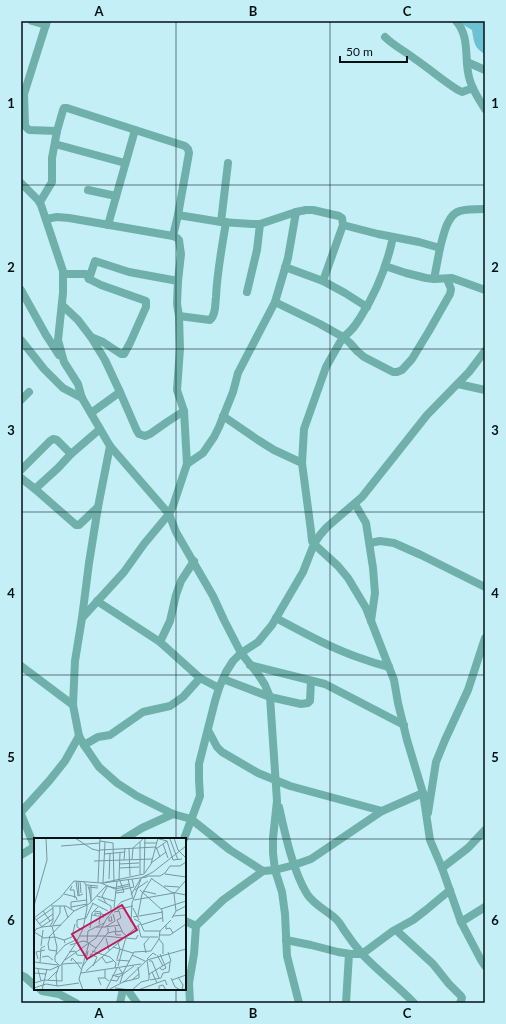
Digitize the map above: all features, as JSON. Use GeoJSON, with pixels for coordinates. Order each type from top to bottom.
{"type":"FeatureCollection","features":[{"type":"Feature","properties":{"kind":"street"},"geometry":{"type":"LineString","coordinates":[[32,21],[47,23],[24,94],[25,126],[29,130],[57,131]]}},
{"type":"Feature","properties":{"kind":"street"},"geometry":{"type":"LineString","coordinates":[[456,21],[463,30],[468,72],[473,88],[485,109]]}},
{"type":"Feature","properties":{"kind":"street"},"geometry":{"type":"LineString","coordinates":[[385,37],[389,42],[417,60],[458,90],[462,92],[473,88]]}},
{"type":"Feature","properties":{"kind":"street"},"geometry":{"type":"LineString","coordinates":[[467,62],[485,70]]}},
{"type":"Feature","properties":{"kind":"street"},"geometry":{"type":"LineString","coordinates":[[40,202],[52,182],[52,158],[57,131],[64,108],[185,146],[188,149],[189,153],[173,236]]}},
{"type":"Feature","properties":{"kind":"street"},"geometry":{"type":"LineString","coordinates":[[108,225],[135,130]]}},
{"type":"Feature","properties":{"kind":"street"},"geometry":{"type":"LineString","coordinates":[[55,144],[125,163]]}},
{"type":"Feature","properties":{"kind":"street"},"geometry":{"type":"LineString","coordinates":[[179,316],[212,319],[216,301],[228,163]]}},
{"type":"Feature","properties":{"kind":"street"},"geometry":{"type":"LineString","coordinates":[[21,183],[40,202],[63,274],[63,293],[58,340],[64,362]]}},
{"type":"Feature","properties":{"kind":"street"},"geometry":{"type":"LineString","coordinates":[[88,190],[116,196]]}},
{"type":"Feature","properties":{"kind":"street"},"geometry":{"type":"LineString","coordinates":[[434,279],[440,248],[448,222],[453,214],[459,211],[485,209]]}},
{"type":"Feature","properties":{"kind":"street"},"geometry":{"type":"LineString","coordinates":[[178,215],[223,222],[252,224],[260,224],[306,210],[313,210],[339,216],[342,218],[343,225],[323,281]]}},
{"type":"Feature","properties":{"kind":"street"},"geometry":{"type":"LineString","coordinates":[[187,464],[203,453],[209,446],[219,427],[233,392],[238,373],[275,302],[285,267],[296,212]]}},
{"type":"Feature","properties":{"kind":"street"},"geometry":{"type":"LineString","coordinates":[[46,219],[57,217],[173,236],[179,240],[181,254],[177,304],[180,349],[177,390],[184,411],[187,464],[169,514],[144,544],[124,572],[82,618]]}},
{"type":"Feature","properties":{"kind":"street"},"geometry":{"type":"LineString","coordinates":[[247,292],[257,250],[260,224]]}},
{"type":"Feature","properties":{"kind":"street"},"geometry":{"type":"LineString","coordinates":[[343,225],[440,248]]}},
{"type":"Feature","properties":{"kind":"street"},"geometry":{"type":"LineString","coordinates":[[393,237],[388,258],[378,285],[367,307],[352,330],[343,337],[326,366],[304,429],[302,463],[312,541],[338,566],[348,578],[366,608],[394,680],[407,740],[423,793],[430,840],[442,868],[461,922],[480,960],[485,966]]}},
{"type":"Feature","properties":{"kind":"street"},"geometry":{"type":"LineString","coordinates":[[89,279],[95,261],[129,272],[178,281]]}},
{"type":"Feature","properties":{"kind":"street"},"geometry":{"type":"LineString","coordinates":[[385,266],[406,274],[434,279],[452,278],[485,290]]}},
{"type":"Feature","properties":{"kind":"street"},"geometry":{"type":"LineString","coordinates":[[285,267],[323,281],[367,307]]}},
{"type":"Feature","properties":{"kind":"street"},"geometry":{"type":"LineString","coordinates":[[63,274],[86,274],[89,279],[101,285],[146,301],[146,307],[124,354],[121,354],[103,342],[91,337]]}},
{"type":"Feature","properties":{"kind":"street"},"geometry":{"type":"LineString","coordinates":[[275,302],[343,337],[364,356],[392,372],[397,372],[402,370],[412,359],[450,294],[451,289],[447,279]]}},
{"type":"Feature","properties":{"kind":"street"},"geometry":{"type":"LineString","coordinates":[[21,290],[46,335],[78,384],[82,398],[110,446],[169,514],[176,532],[213,596],[241,653],[258,674],[270,697],[277,801],[273,853],[275,870],[282,892],[285,914],[287,956],[299,1003]]}},
{"type":"Feature","properties":{"kind":"street"},"geometry":{"type":"LineString","coordinates":[[62,304],[78,320],[91,337],[105,360],[139,434],[142,436],[150,434],[184,411]]}},
{"type":"Feature","properties":{"kind":"street"},"geometry":{"type":"LineString","coordinates":[[21,340],[63,388],[82,398]]}},
{"type":"Feature","properties":{"kind":"street"},"geometry":{"type":"LineString","coordinates":[[184,838],[200,796],[199,764],[219,688],[232,661],[258,642],[272,625],[303,572],[314,544],[320,535],[327,527],[362,497],[427,415],[469,372],[485,351]]}},
{"type":"Feature","properties":{"kind":"street"},"geometry":{"type":"LineString","coordinates":[[458,384],[485,390]]}},
{"type":"Feature","properties":{"kind":"street"},"geometry":{"type":"LineString","coordinates":[[21,400],[29,392]]}},
{"type":"Feature","properties":{"kind":"street"},"geometry":{"type":"LineString","coordinates":[[91,413],[120,392]]}},
{"type":"Feature","properties":{"kind":"street"},"geometry":{"type":"LineString","coordinates":[[223,416],[274,450],[302,463]]}},
{"type":"Feature","properties":{"kind":"street"},"geometry":{"type":"LineString","coordinates":[[35,489],[58,468],[70,454],[100,429]]}},
{"type":"Feature","properties":{"kind":"street"},"geometry":{"type":"LineString","coordinates":[[21,470],[53,439],[56,440],[70,454]]}},
{"type":"Feature","properties":{"kind":"street"},"geometry":{"type":"LineString","coordinates":[[110,446],[98,507],[75,661],[73,705],[79,736],[99,767],[112,779],[137,796],[173,814],[191,819],[230,850],[263,871]]}},
{"type":"Feature","properties":{"kind":"street"},"geometry":{"type":"LineString","coordinates":[[21,478],[76,525],[79,525],[98,507]]}},
{"type":"Feature","properties":{"kind":"street"},"geometry":{"type":"LineString","coordinates":[[355,504],[366,523],[370,543],[375,581],[371,622]]}},
{"type":"Feature","properties":{"kind":"street"},"geometry":{"type":"LineString","coordinates":[[370,543],[380,541],[394,543],[485,587]]}},
{"type":"Feature","properties":{"kind":"street"},"geometry":{"type":"LineString","coordinates":[[160,642],[170,621],[181,581],[194,561]]}},
{"type":"Feature","properties":{"kind":"street"},"geometry":{"type":"LineString","coordinates":[[97,601],[160,642],[200,678],[219,688]]}},
{"type":"Feature","properties":{"kind":"street"},"geometry":{"type":"LineString","coordinates":[[276,618],[338,649],[389,668]]}},
{"type":"Feature","properties":{"kind":"street"},"geometry":{"type":"LineString","coordinates":[[427,823],[436,762],[468,690],[485,638]]}},
{"type":"Feature","properties":{"kind":"street"},"geometry":{"type":"LineString","coordinates":[[250,665],[325,684],[404,725]]}},
{"type":"Feature","properties":{"kind":"street"},"geometry":{"type":"LineString","coordinates":[[21,666],[73,705]]}},
{"type":"Feature","properties":{"kind":"street"},"geometry":{"type":"LineString","coordinates":[[84,745],[98,737],[110,735],[143,712],[170,706],[183,697],[200,678]]}},
{"type":"Feature","properties":{"kind":"street"},"geometry":{"type":"LineString","coordinates":[[223,679],[270,697],[301,704],[310,701],[311,681]]}},
{"type":"Feature","properties":{"kind":"street"},"geometry":{"type":"LineString","coordinates":[[208,730],[217,747],[222,752],[258,773],[290,786],[382,811]]}},
{"type":"Feature","properties":{"kind":"street"},"geometry":{"type":"LineString","coordinates":[[34,846],[21,813],[65,761],[79,736]]}},
{"type":"Feature","properties":{"kind":"street"},"geometry":{"type":"LineString","coordinates":[[190,1003],[189,983],[194,954],[196,926],[223,900],[263,871],[275,870],[294,865],[311,858],[382,811],[423,793]]}},
{"type":"Feature","properties":{"kind":"street"},"geometry":{"type":"LineString","coordinates":[[277,801],[294,865],[308,896],[316,905],[338,921],[362,954],[414,1003]]}},
{"type":"Feature","properties":{"kind":"street"},"geometry":{"type":"LineString","coordinates":[[126,838],[142,828],[173,814]]}},
{"type":"Feature","properties":{"kind":"street"},"geometry":{"type":"LineString","coordinates":[[442,868],[468,848],[485,830]]}},
{"type":"Feature","properties":{"kind":"street"},"geometry":{"type":"LineString","coordinates":[[21,855],[34,848]]}},
{"type":"Feature","properties":{"kind":"street"},"geometry":{"type":"LineString","coordinates":[[286,940],[301,942],[350,954],[362,954],[386,936],[417,917],[450,890]]}},
{"type":"Feature","properties":{"kind":"street"},"geometry":{"type":"LineString","coordinates":[[461,922],[485,907]]}},
{"type":"Feature","properties":{"kind":"street"},"geometry":{"type":"LineString","coordinates":[[186,921],[196,926]]}},
{"type":"Feature","properties":{"kind":"street"},"geometry":{"type":"LineString","coordinates":[[396,930],[433,964],[461,996],[462,998],[460,1003]]}},
{"type":"Feature","properties":{"kind":"street"},"geometry":{"type":"LineString","coordinates":[[346,1003],[350,954]]}},
{"type":"Feature","properties":{"kind":"street"},"geometry":{"type":"LineString","coordinates":[[21,975],[34,985]]}},
{"type":"Feature","properties":{"kind":"street"},"geometry":{"type":"LineString","coordinates":[[41,990],[59,994],[76,1003]]}},
{"type":"Feature","properties":{"kind":"street"},"geometry":{"type":"LineString","coordinates":[[120,1003],[123,990]]}},
{"type":"Feature","properties":{"kind":"street"},"geometry":{"type":"LineString","coordinates":[[128,990],[138,1003]]}},
{"type":"Feature","properties":{"kind":"shaded area"},"geometry":{"type":"Polygon","coordinates":[[[460,21],[485,21],[485,54],[475,44],[472,30],[460,21]]]}}]}
